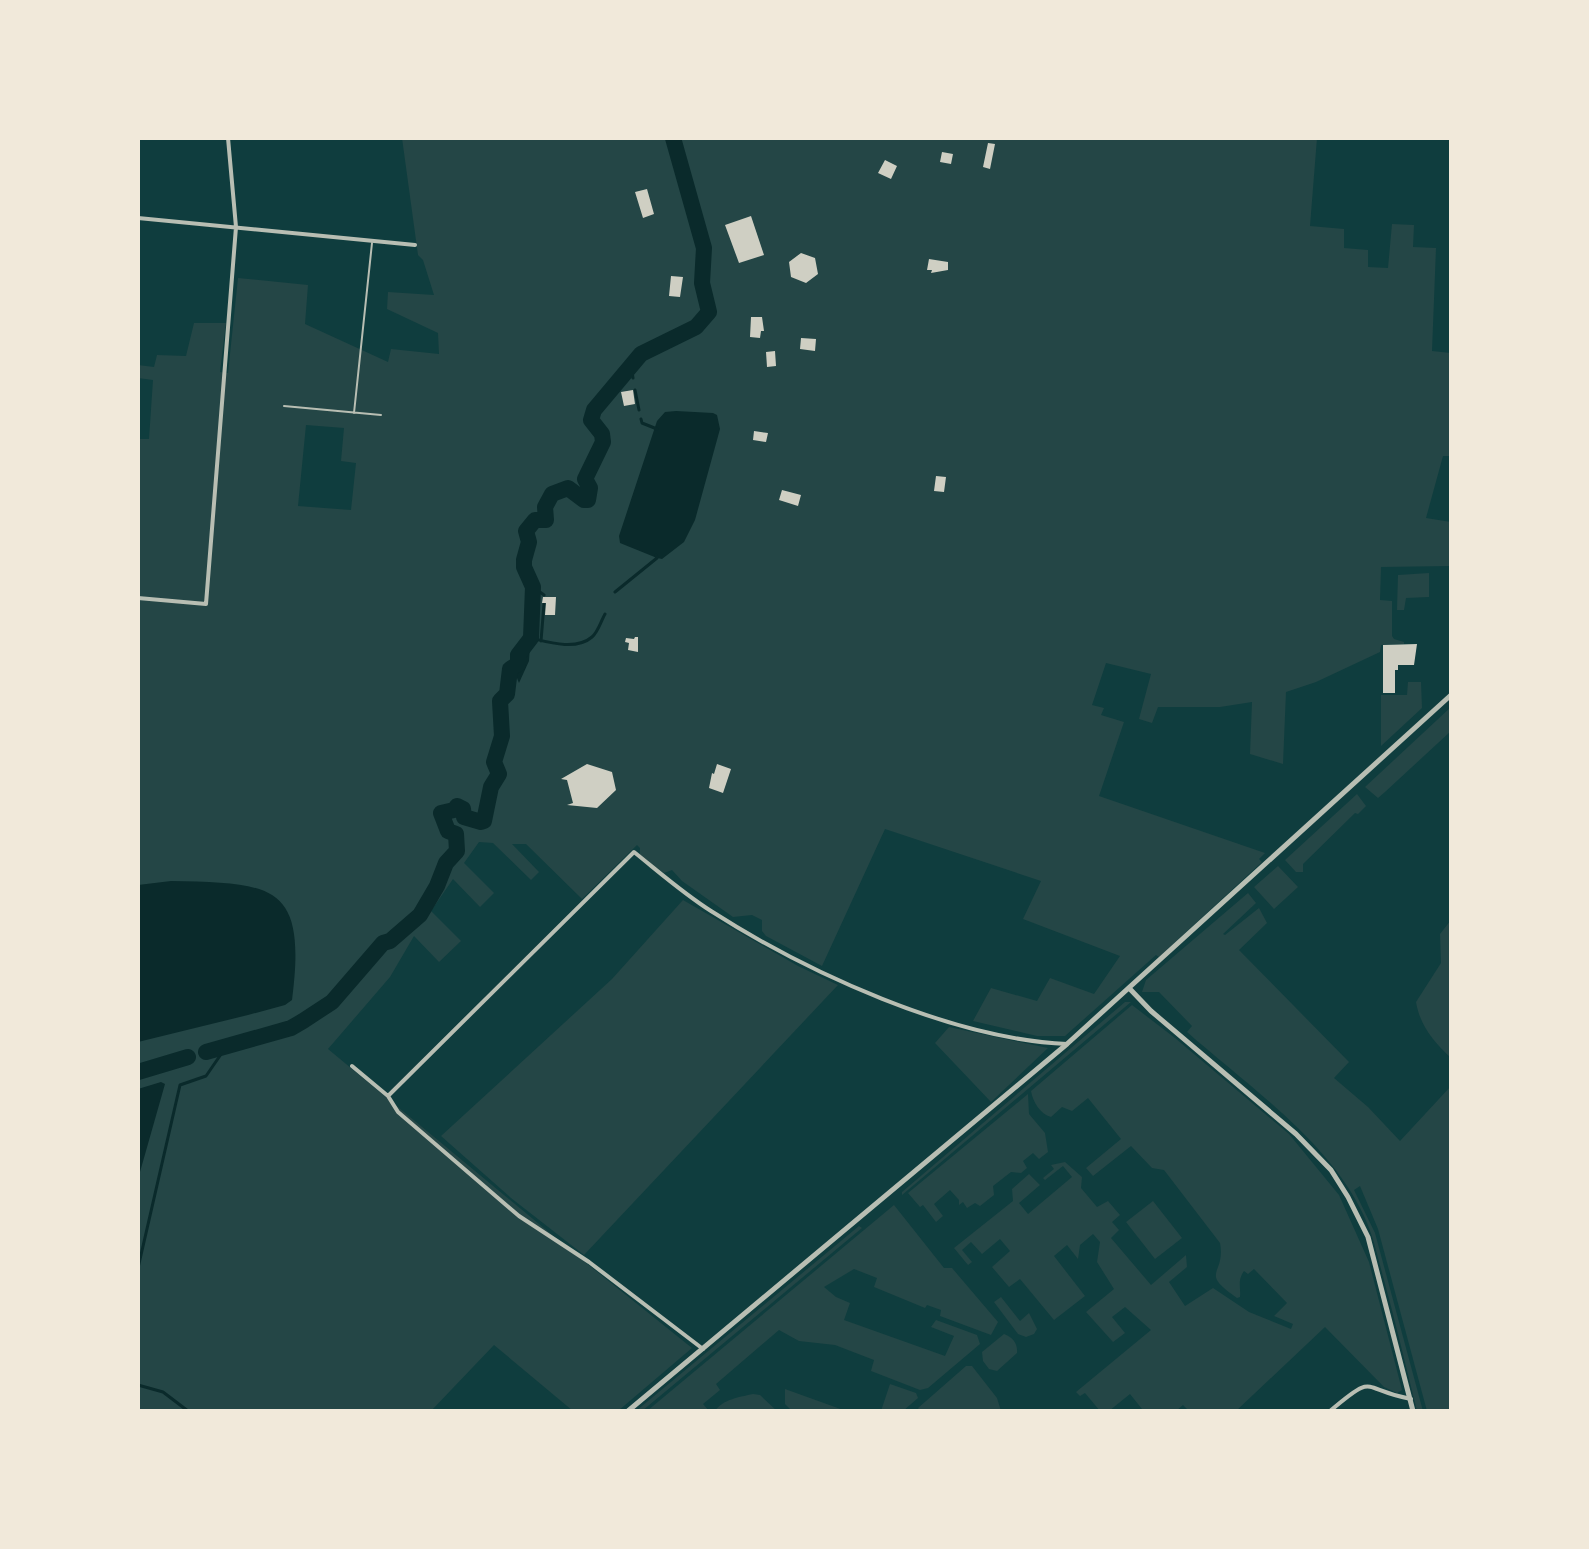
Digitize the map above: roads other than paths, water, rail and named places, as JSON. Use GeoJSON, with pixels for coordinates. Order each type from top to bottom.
{"type":"FeatureCollection","features":[{"type":"Feature","properties":{"kind":"street"},"geometry":{"type":"LineString","coordinates":[[138,598],[206,604],[236,227],[228,138]]}},
{"type":"Feature","properties":{"kind":"street"},"geometry":{"type":"LineString","coordinates":[[138,218],[415,245]]}},
{"type":"Feature","properties":{"kind":"street"},"geometry":{"type":"LineString","coordinates":[[628,1411],[1067,1044],[1451,695]]}},
{"type":"Feature","properties":{"kind":"street"},"geometry":{"type":"LineString","coordinates":[[388,1096],[634,852],[711,911],[855,987],[936,1019],[1067,1044]]}},
{"type":"Feature","properties":{"kind":"street"},"geometry":{"type":"LineString","coordinates":[[1129,988],[1151,1011],[1296,1134],[1331,1170],[1368,1237],[1413,1411]]}},
{"type":"Feature","properties":{"kind":"street"},"geometry":{"type":"LineString","coordinates":[[352,1066],[388,1096],[398,1112],[519,1216],[589,1262],[703,1349]]}},
{"type":"Feature","properties":{"kind":"street"},"geometry":{"type":"LineString","coordinates":[[1330,1411],[1358,1387],[1369,1385],[1392,1396],[1411,1399]]}},
{"type":"Feature","properties":{"kind":"lane"},"geometry":{"type":"LineString","coordinates":[[354,413],[372,242]]}},
{"type":"Feature","properties":{"kind":"lane"},"geometry":{"type":"LineString","coordinates":[[284,406],[381,415]]}},
{"type":"Feature","properties":{"kind":"waterway"},"geometry":{"type":"LineString","coordinates":[[206,1052],[291,1028],[332,1002],[383,943],[390,941],[420,915],[437,886],[446,863],[457,851],[456,834],[448,831],[441,813],[454,810],[457,806],[463,809],[464,817],[484,821],[491,787],[499,774],[494,762],[502,736],[500,701],[507,694],[510,669],[518,664],[518,655],[531,638],[533,587],[524,567],[529,542],[526,531],[535,520],[546,520],[545,507],[552,494],[568,488],[588,500],[590,488],[585,479],[603,442],[602,434],[591,420],[594,410],[641,354],[696,327],[709,312],[702,283],[704,248],[673,138]]}},
{"type":"Feature","properties":{"kind":"waterway"},"geometry":{"type":"LineString","coordinates":[[631,365],[633,378]]}},
{"type":"Feature","properties":{"kind":"waterway"},"geometry":{"type":"LineString","coordinates":[[635,390],[639,410]]}},
{"type":"Feature","properties":{"kind":"waterway"},"geometry":{"type":"LineString","coordinates":[[641,419],[642,423],[657,429]]}},
{"type":"Feature","properties":{"kind":"waterway"},"geometry":{"type":"LineString","coordinates":[[615,592],[657,558],[656,555]]}},
{"type":"Feature","properties":{"kind":"waterway"},"geometry":{"type":"LineString","coordinates":[[533,587],[544,595]]}},
{"type":"Feature","properties":{"kind":"waterway"},"geometry":{"type":"LineString","coordinates":[[541,641],[544,604]]}},
{"type":"Feature","properties":{"kind":"waterway"},"geometry":{"type":"LineString","coordinates":[[535,639],[564,644],[586,641],[596,632],[605,614]]}},
{"type":"Feature","properties":{"kind":"waterway"},"geometry":{"type":"LineString","coordinates":[[138,1268],[180,1085],[206,1076],[226,1047]]}},
{"type":"Feature","properties":{"kind":"waterway"},"geometry":{"type":"LineString","coordinates":[[138,1072],[188,1057]]}},
{"type":"Feature","properties":{"kind":"waterway"},"geometry":{"type":"LineString","coordinates":[[138,1385],[163,1392],[188,1411]]}}]}
